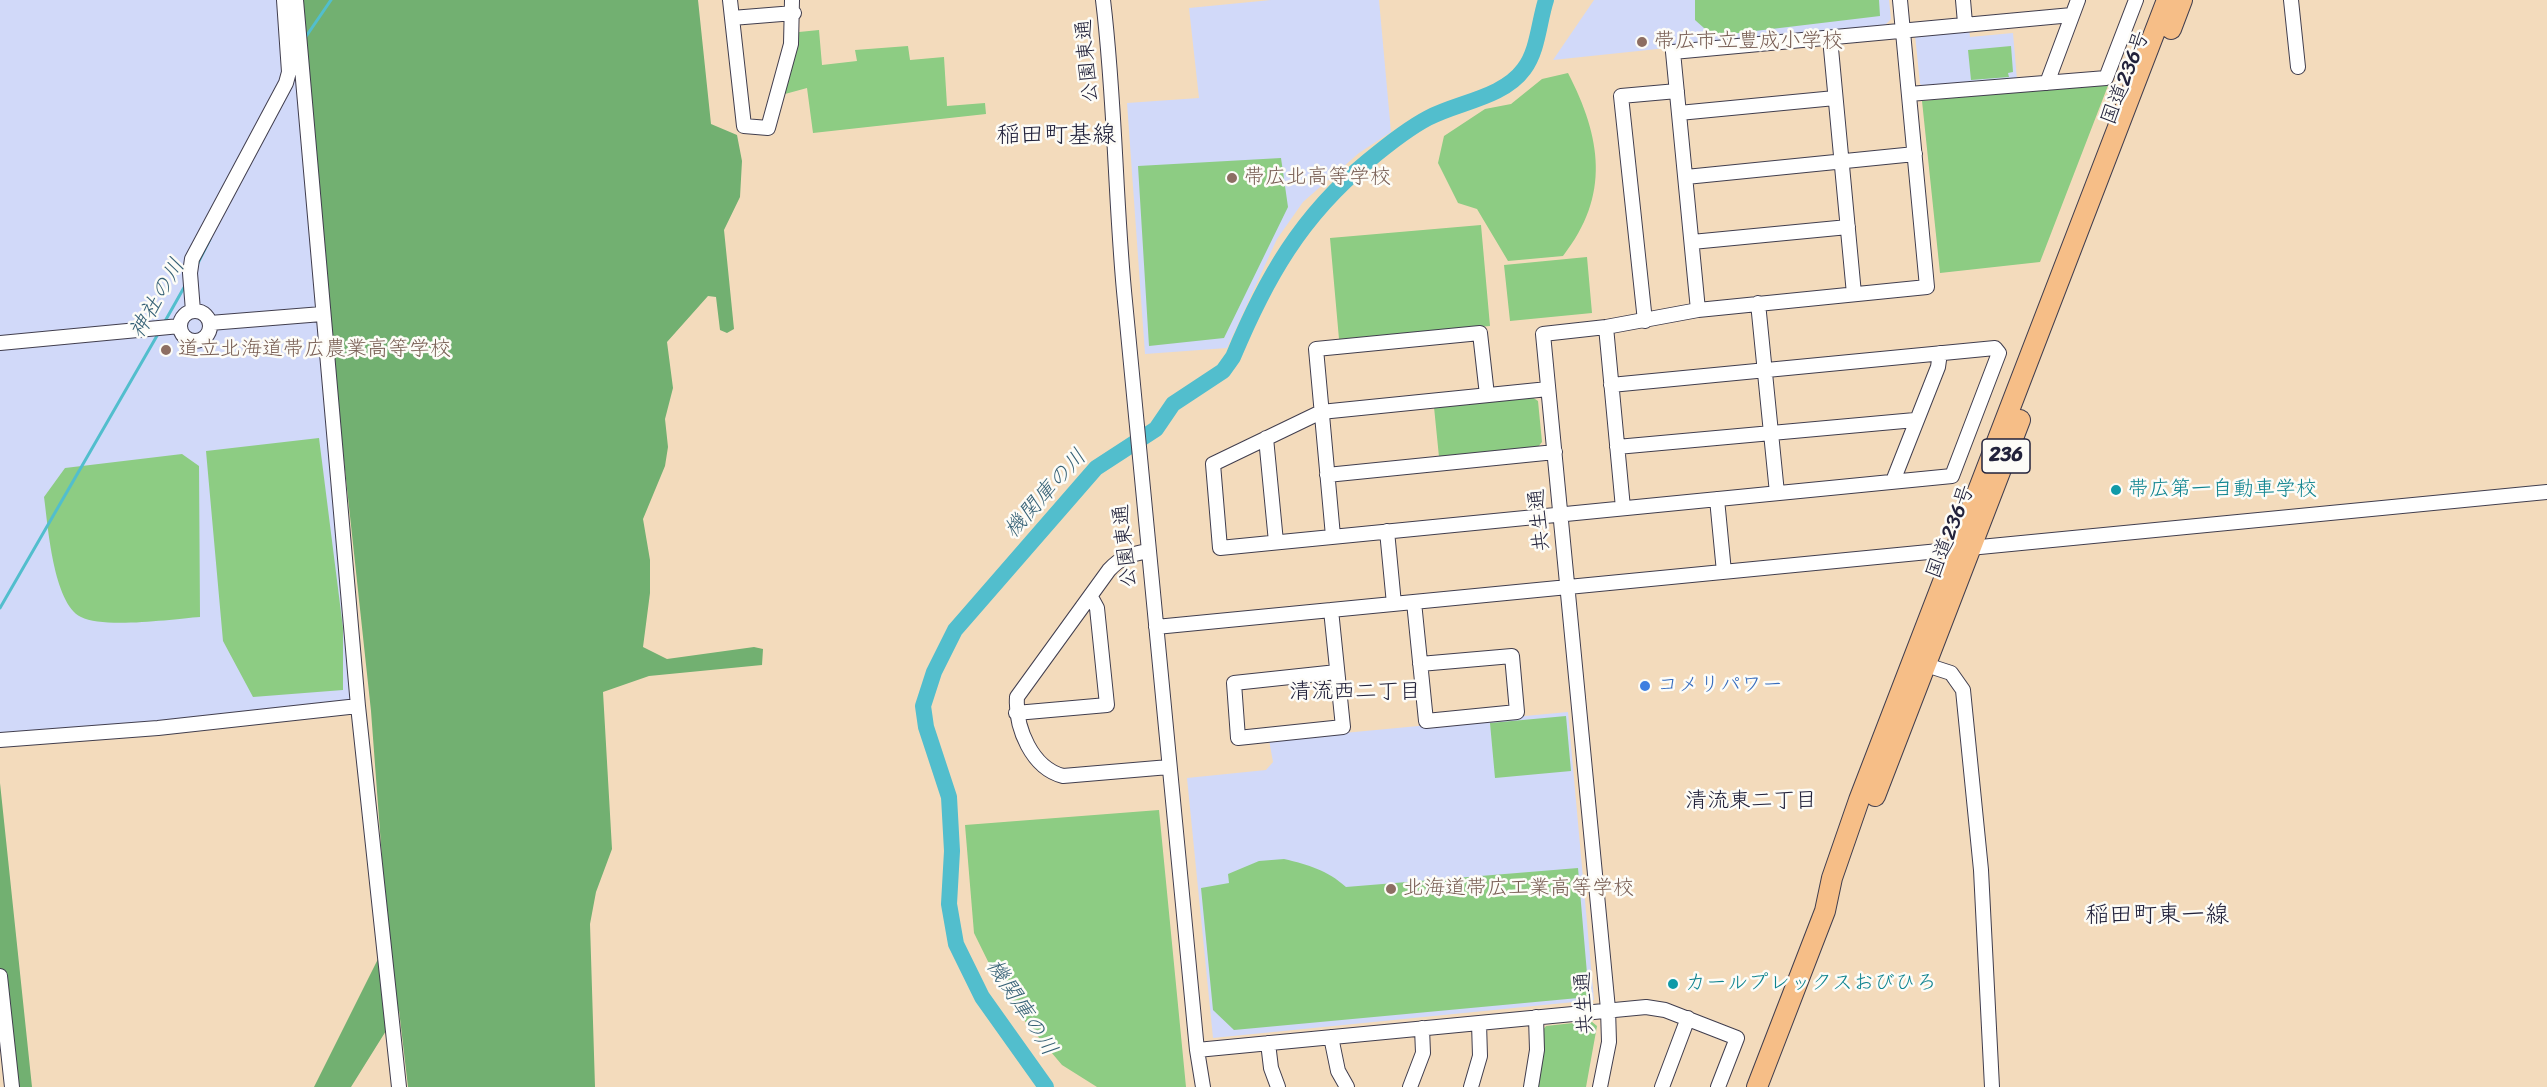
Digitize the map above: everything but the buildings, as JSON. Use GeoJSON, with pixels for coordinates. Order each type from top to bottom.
{"type":"FeatureCollection","features":[{"type":"Feature","properties":{"kind":"highway","name":"国道236号"},"geometry":{"type":"LineString","coordinates":[[1963,550],[2167,0]]}},
{"type":"Feature","properties":{"kind":"highway","name":"国道236号"},"geometry":{"type":"LineString","coordinates":[[1757,1087],[1825,911],[1832,878],[1859,800],[1919,663],[2182,0]]}},
{"type":"Feature","properties":{"kind":"street"},"geometry":{"type":"LineString","coordinates":[[194,311],[190,273],[192,260],[286,83],[289,72],[284,0]]}},
{"type":"Feature","properties":{"kind":"street"},"geometry":{"type":"LineString","coordinates":[[296,0],[307,103],[322,314],[358,706],[399,1087]]}},
{"type":"Feature","properties":{"kind":"street"},"geometry":{"type":"LineString","coordinates":[[730,0],[732,18],[744,126],[768,128],[791,44],[793,7],[732,18]]}},
{"type":"Feature","properties":{"kind":"street","name":"公園東通"},"geometry":{"type":"LineString","coordinates":[[1103,0],[1116,156],[1120,243],[1139,461],[1197,1050],[1203,1087]]}},
{"type":"Feature","properties":{"kind":"street"},"geometry":{"type":"LineString","coordinates":[[1686,177],[1915,154],[1900,0]]}},
{"type":"Feature","properties":{"kind":"street"},"geometry":{"type":"LineString","coordinates":[[1963,0],[1965,23]]}},
{"type":"Feature","properties":{"kind":"street"},"geometry":{"type":"LineString","coordinates":[[2047,83],[2078,0]]}},
{"type":"Feature","properties":{"kind":"street"},"geometry":{"type":"LineString","coordinates":[[1909,94],[2106,78],[2136,0]]}},
{"type":"Feature","properties":{"kind":"street"},"geometry":{"type":"LineString","coordinates":[[2291,0],[2298,67]]}},
{"type":"Feature","properties":{"kind":"street"},"geometry":{"type":"LineString","coordinates":[[1698,310],[1674,52],[1965,23],[2072,15]]}},
{"type":"Feature","properties":{"kind":"street"},"geometry":{"type":"LineString","coordinates":[[1830,38],[1854,294]]}},
{"type":"Feature","properties":{"kind":"street"},"geometry":{"type":"LineString","coordinates":[[1645,321],[1621,96],[1677,91]]}},
{"type":"Feature","properties":{"kind":"street"},"geometry":{"type":"LineString","coordinates":[[1679,113],[1835,98]]}},
{"type":"Feature","properties":{"kind":"street","name":"共生通"},"geometry":{"type":"LineString","coordinates":[[1600,1087],[1609,1042],[1608,1009],[1543,334],[1645,321],[1698,310],[1927,287],[1915,154]]}},
{"type":"Feature","properties":{"kind":"street"},"geometry":{"type":"LineString","coordinates":[[1692,242],[1848,226]]}},
{"type":"Feature","properties":{"kind":"street"},"geometry":{"type":"LineString","coordinates":[[1758,303],[1778,493]]}},
{"type":"Feature","properties":{"kind":"street"},"geometry":{"type":"LineString","coordinates":[[194,311],[206,315],[210,323],[209,333],[196,342],[183,335],[180,326],[186,315],[194,311]]}},
{"type":"Feature","properties":{"kind":"street"},"geometry":{"type":"LineString","coordinates":[[210,323],[322,314]]}},
{"type":"Feature","properties":{"kind":"street"},"geometry":{"type":"LineString","coordinates":[[0,343],[180,326]]}},
{"type":"Feature","properties":{"kind":"street"},"geometry":{"type":"LineString","coordinates":[[1606,327],[1623,508]]}},
{"type":"Feature","properties":{"kind":"street"},"geometry":{"type":"LineString","coordinates":[[1333,536],[1316,349],[1480,333],[1487,396]]}},
{"type":"Feature","properties":{"kind":"street"},"geometry":{"type":"LineString","coordinates":[[1548,390],[1321,412],[1266,438],[1213,464],[1220,548],[1952,476],[1999,353],[1995,348],[1611,385]]}},
{"type":"Feature","properties":{"kind":"street"},"geometry":{"type":"LineString","coordinates":[[1893,481],[1938,367],[1940,353]]}},
{"type":"Feature","properties":{"kind":"street"},"geometry":{"type":"LineString","coordinates":[[1617,447],[1916,420]]}},
{"type":"Feature","properties":{"kind":"street"},"geometry":{"type":"LineString","coordinates":[[1266,438],[1276,542]]}},
{"type":"Feature","properties":{"kind":"street"},"geometry":{"type":"LineString","coordinates":[[1327,475],[1555,452]]}},
{"type":"Feature","properties":{"kind":"street"},"geometry":{"type":"LineString","coordinates":[[1156,627],[2547,492]]}},
{"type":"Feature","properties":{"kind":"street"},"geometry":{"type":"LineString","coordinates":[[1717,499],[1724,572]]}},
{"type":"Feature","properties":{"kind":"street"},"geometry":{"type":"LineString","coordinates":[[1388,531],[1395,604]]}},
{"type":"Feature","properties":{"kind":"street"},"geometry":{"type":"LineString","coordinates":[[1148,551],[1129,554],[1118,560],[1017,697],[1016,713],[1040,766],[1052,773],[1064,776],[1169,767]]}},
{"type":"Feature","properties":{"kind":"street"},"geometry":{"type":"LineString","coordinates":[[1016,713],[1107,705],[1097,608],[1091,597]]}},
{"type":"Feature","properties":{"kind":"street"},"geometry":{"type":"LineString","coordinates":[[1414,602],[1420,664],[1426,721],[1516,712],[1512,656],[1420,664]]}},
{"type":"Feature","properties":{"kind":"street"},"geometry":{"type":"LineString","coordinates":[[1331,610],[1343,727],[1238,738],[1234,683],[1337,672]]}},
{"type":"Feature","properties":{"kind":"street"},"geometry":{"type":"LineString","coordinates":[[1919,663],[1951,673],[1964,690],[1981,870],[1992,1087]]}},
{"type":"Feature","properties":{"kind":"street"},"geometry":{"type":"LineString","coordinates":[[0,740],[158,728],[358,706]]}},
{"type":"Feature","properties":{"kind":"street"},"geometry":{"type":"LineString","coordinates":[[0,976],[12,1087]]}},
{"type":"Feature","properties":{"kind":"street"},"geometry":{"type":"LineString","coordinates":[[1197,1050],[1646,1007],[1688,1018],[1737,1038],[1718,1087]]}},
{"type":"Feature","properties":{"kind":"street"},"geometry":{"type":"LineString","coordinates":[[1531,1087],[1537,1050],[1536,1017]]}},
{"type":"Feature","properties":{"kind":"street"},"geometry":{"type":"LineString","coordinates":[[1662,1087],[1688,1018]]}},
{"type":"Feature","properties":{"kind":"street"},"geometry":{"type":"LineString","coordinates":[[1471,1087],[1480,1056],[1479,1023]]}},
{"type":"Feature","properties":{"kind":"street"},"geometry":{"type":"LineString","coordinates":[[1410,1087],[1423,1053],[1422,1028]]}},
{"type":"Feature","properties":{"kind":"street"},"geometry":{"type":"LineString","coordinates":[[1330,1037],[1338,1071],[1347,1087]]}},
{"type":"Feature","properties":{"kind":"street"},"geometry":{"type":"LineString","coordinates":[[1268,1043],[1271,1068],[1278,1087]]}},
{"type":"Feature","properties":{"kind":"shaded area","name":"道立北海道帯広農業高等学校"},"geometry":{"type":"Polygon","coordinates":[[[0,0],[301,0],[363,700],[0,737],[0,0]]]}},
{"type":"Feature","properties":{"kind":"shaded area","name":"帯広北高等学校"},"geometry":{"type":"Polygon","coordinates":[[[1271,0],[1379,0],[1391,132],[1359,153],[1303,202],[1277,239],[1227,348],[1145,354],[1127,103],[1199,98],[1189,8],[1271,0]]]}},
{"type":"Feature","properties":{"kind":"shaded area","name":"帯広市立豊成小学校"},"geometry":{"type":"Polygon","coordinates":[[[1594,0],[1889,0],[1891,19],[1885,25],[1553,60],[1594,0]]]}},
{"type":"Feature","properties":{"kind":"shaded area"},"geometry":{"type":"Polygon","coordinates":[[[1969,30],[1970,37],[2013,33],[2017,80],[1926,88],[1920,84],[1915,35],[1969,30]]]}},
{"type":"Feature","properties":{"kind":"shaded area","name":"北海道帯広工業高等学校"},"geometry":{"type":"Polygon","coordinates":[[[1568,712],[1594,1000],[1213,1038],[1187,778],[1266,770],[1273,762],[1269,740],[1568,712]]]}},
{"type":"Feature","properties":{"kind":"green space"},"geometry":{"type":"Polygon","coordinates":[[[301,0],[698,0],[711,124],[737,135],[742,161],[740,197],[724,230],[734,329],[727,333],[720,330],[716,297],[708,296],[667,342],[673,388],[665,419],[668,447],[665,466],[643,519],[650,560],[650,593],[643,647],[667,659],[754,647],[763,649],[762,665],[649,676],[603,692],[612,849],[596,892],[590,924],[595,1087],[408,1087],[399,1010],[351,1087],[314,1087],[388,939],[371,711],[329,321],[301,0]]]}},
{"type":"Feature","properties":{"kind":"green space"},"geometry":{"type":"Polygon","coordinates":[[[1695,0],[1879,0],[1880,16],[1713,36],[1695,20],[1695,0]]]}},
{"type":"Feature","properties":{"kind":"green space"},"geometry":{"type":"Polygon","coordinates":[[[819,30],[822,65],[857,61],[855,50],[908,46],[910,60],[944,57],[947,106],[985,103],[986,114],[813,133],[807,88],[785,94],[799,32],[819,30]]]}},
{"type":"Feature","properties":{"kind":"green space"},"geometry":{"type":"Polygon","coordinates":[[[2011,46],[2013,72],[2008,73],[2009,77],[1971,80],[1968,50],[2011,46]]]}},
{"type":"Feature","properties":{"kind":"green space"},"geometry":{"type":"Polygon","coordinates":[[[1568,73],[1588,120],[1594,143],[1596,166],[1589,211],[1563,256],[1508,261],[1477,209],[1458,203],[1438,163],[1444,136],[1485,109],[1511,104],[1542,79],[1568,73]]]}},
{"type":"Feature","properties":{"kind":"green space"},"geometry":{"type":"Polygon","coordinates":[[[2109,83],[2040,262],[1940,273],[1922,101],[2109,83]]]}},
{"type":"Feature","properties":{"kind":"green space"},"geometry":{"type":"Polygon","coordinates":[[[1281,158],[1288,207],[1224,338],[1149,346],[1138,166],[1281,158]]]}},
{"type":"Feature","properties":{"kind":"green space"},"geometry":{"type":"Polygon","coordinates":[[[1481,225],[1490,326],[1339,339],[1330,238],[1481,225]]]}},
{"type":"Feature","properties":{"kind":"green space"},"geometry":{"type":"Polygon","coordinates":[[[1587,257],[1592,313],[1510,321],[1504,265],[1587,257]]]}},
{"type":"Feature","properties":{"kind":"green space"},"geometry":{"type":"Polygon","coordinates":[[[1532,397],[1538,401],[1542,442],[1537,448],[1439,457],[1434,407],[1532,397]]]}},
{"type":"Feature","properties":{"kind":"green space"},"geometry":{"type":"Polygon","coordinates":[[[319,438],[343,628],[343,690],[253,697],[223,641],[206,451],[319,438]]]}},
{"type":"Feature","properties":{"kind":"green space"},"geometry":{"type":"Polygon","coordinates":[[[182,454],[199,466],[200,617],[122,623],[92,621],[81,617],[72,609],[58,580],[50,544],[44,497],[65,468],[182,454]]]}},
{"type":"Feature","properties":{"kind":"green space"},"geometry":{"type":"Polygon","coordinates":[[[1566,716],[1571,771],[1495,778],[1490,723],[1566,716]]]}},
{"type":"Feature","properties":{"kind":"green space"},"geometry":{"type":"Polygon","coordinates":[[[0,783],[32,1087],[5,1087],[0,1037],[0,783]]]}},
{"type":"Feature","properties":{"kind":"green space"},"geometry":{"type":"Polygon","coordinates":[[[1159,810],[1186,1087],[1097,1087],[1062,1065],[1007,1000],[974,933],[965,825],[1159,810]]]}},
{"type":"Feature","properties":{"kind":"green space"},"geometry":{"type":"Polygon","coordinates":[[[1284,859],[1317,869],[1332,876],[1346,887],[1578,868],[1589,997],[1234,1030],[1213,1010],[1201,888],[1229,883],[1228,874],[1259,861],[1284,859]]]}},
{"type":"Feature","properties":{"kind":"green space"},"geometry":{"type":"Polygon","coordinates":[[[1591,1021],[1597,1026],[1586,1087],[1537,1087],[1541,1073],[1542,1031],[1546,1026],[1591,1021]]]}},
{"type":"Feature","properties":{"kind":"waterway","name":"神社の川"},"geometry":{"type":"LineString","coordinates":[[305,38],[331,0]]}},
{"type":"Feature","properties":{"kind":"waterway","name":"機関庫の川"},"geometry":{"type":"LineString","coordinates":[[1046,1087],[982,997],[956,944],[949,904],[952,851],[949,797],[926,727],[923,706],[934,672],[955,630],[1096,468],[1156,429],[1173,404],[1223,371],[1233,357],[1259,301],[1288,250],[1323,204],[1344,182],[1412,127],[1440,112],[1492,93],[1515,79],[1529,62],[1546,0]]}},
{"type":"Feature","properties":{"kind":"waterway","name":"神社の川"},"geometry":{"type":"LineString","coordinates":[[197,265],[210,239]]}},
{"type":"Feature","properties":{"kind":"waterway","name":"神社の川"},"geometry":{"type":"LineString","coordinates":[[164,323],[186,284]]}},
{"type":"Feature","properties":{"kind":"waterway","name":"神社の川"},"geometry":{"type":"LineString","coordinates":[[0,608],[158,334]]}},
{"type":"Feature","properties":{"kind":"place","name":"帯広市立豊成小学校"},"geometry":{"type":"Point","coordinates":[1642,42]}},
{"type":"Feature","properties":{"kind":"place","name":"帯広北高等学校"},"geometry":{"type":"Point","coordinates":[1232,178]}},
{"type":"Feature","properties":{"kind":"place","name":"道立北海道帯広農業高等学校"},"geometry":{"type":"Point","coordinates":[166,350]}},
{"type":"Feature","properties":{"kind":"place","name":"帯広第一自動車学校"},"geometry":{"type":"Point","coordinates":[2116,490]}},
{"type":"Feature","properties":{"kind":"place","name":"コメリパワー"},"geometry":{"type":"Point","coordinates":[1645,686]}},
{"type":"Feature","properties":{"kind":"place","name":"北海道帯広工業高等学校"},"geometry":{"type":"Point","coordinates":[1391,889]}},
{"type":"Feature","properties":{"kind":"place","name":"カールプレックスおびひろ"},"geometry":{"type":"Point","coordinates":[1673,984]}},
{"type":"Feature","properties":{"kind":"district","name":"稲田町基線"},"geometry":{"type":"Point","coordinates":[1056,136]}},
{"type":"Feature","properties":{"kind":"district","name":"清流西二丁目"},"geometry":{"type":"Point","coordinates":[1355,692]}},
{"type":"Feature","properties":{"kind":"district","name":"清流東二丁目"},"geometry":{"type":"Point","coordinates":[1751,801]}},
{"type":"Feature","properties":{"kind":"district","name":"稲田町東一線"},"geometry":{"type":"Point","coordinates":[2157,916]}}]}
